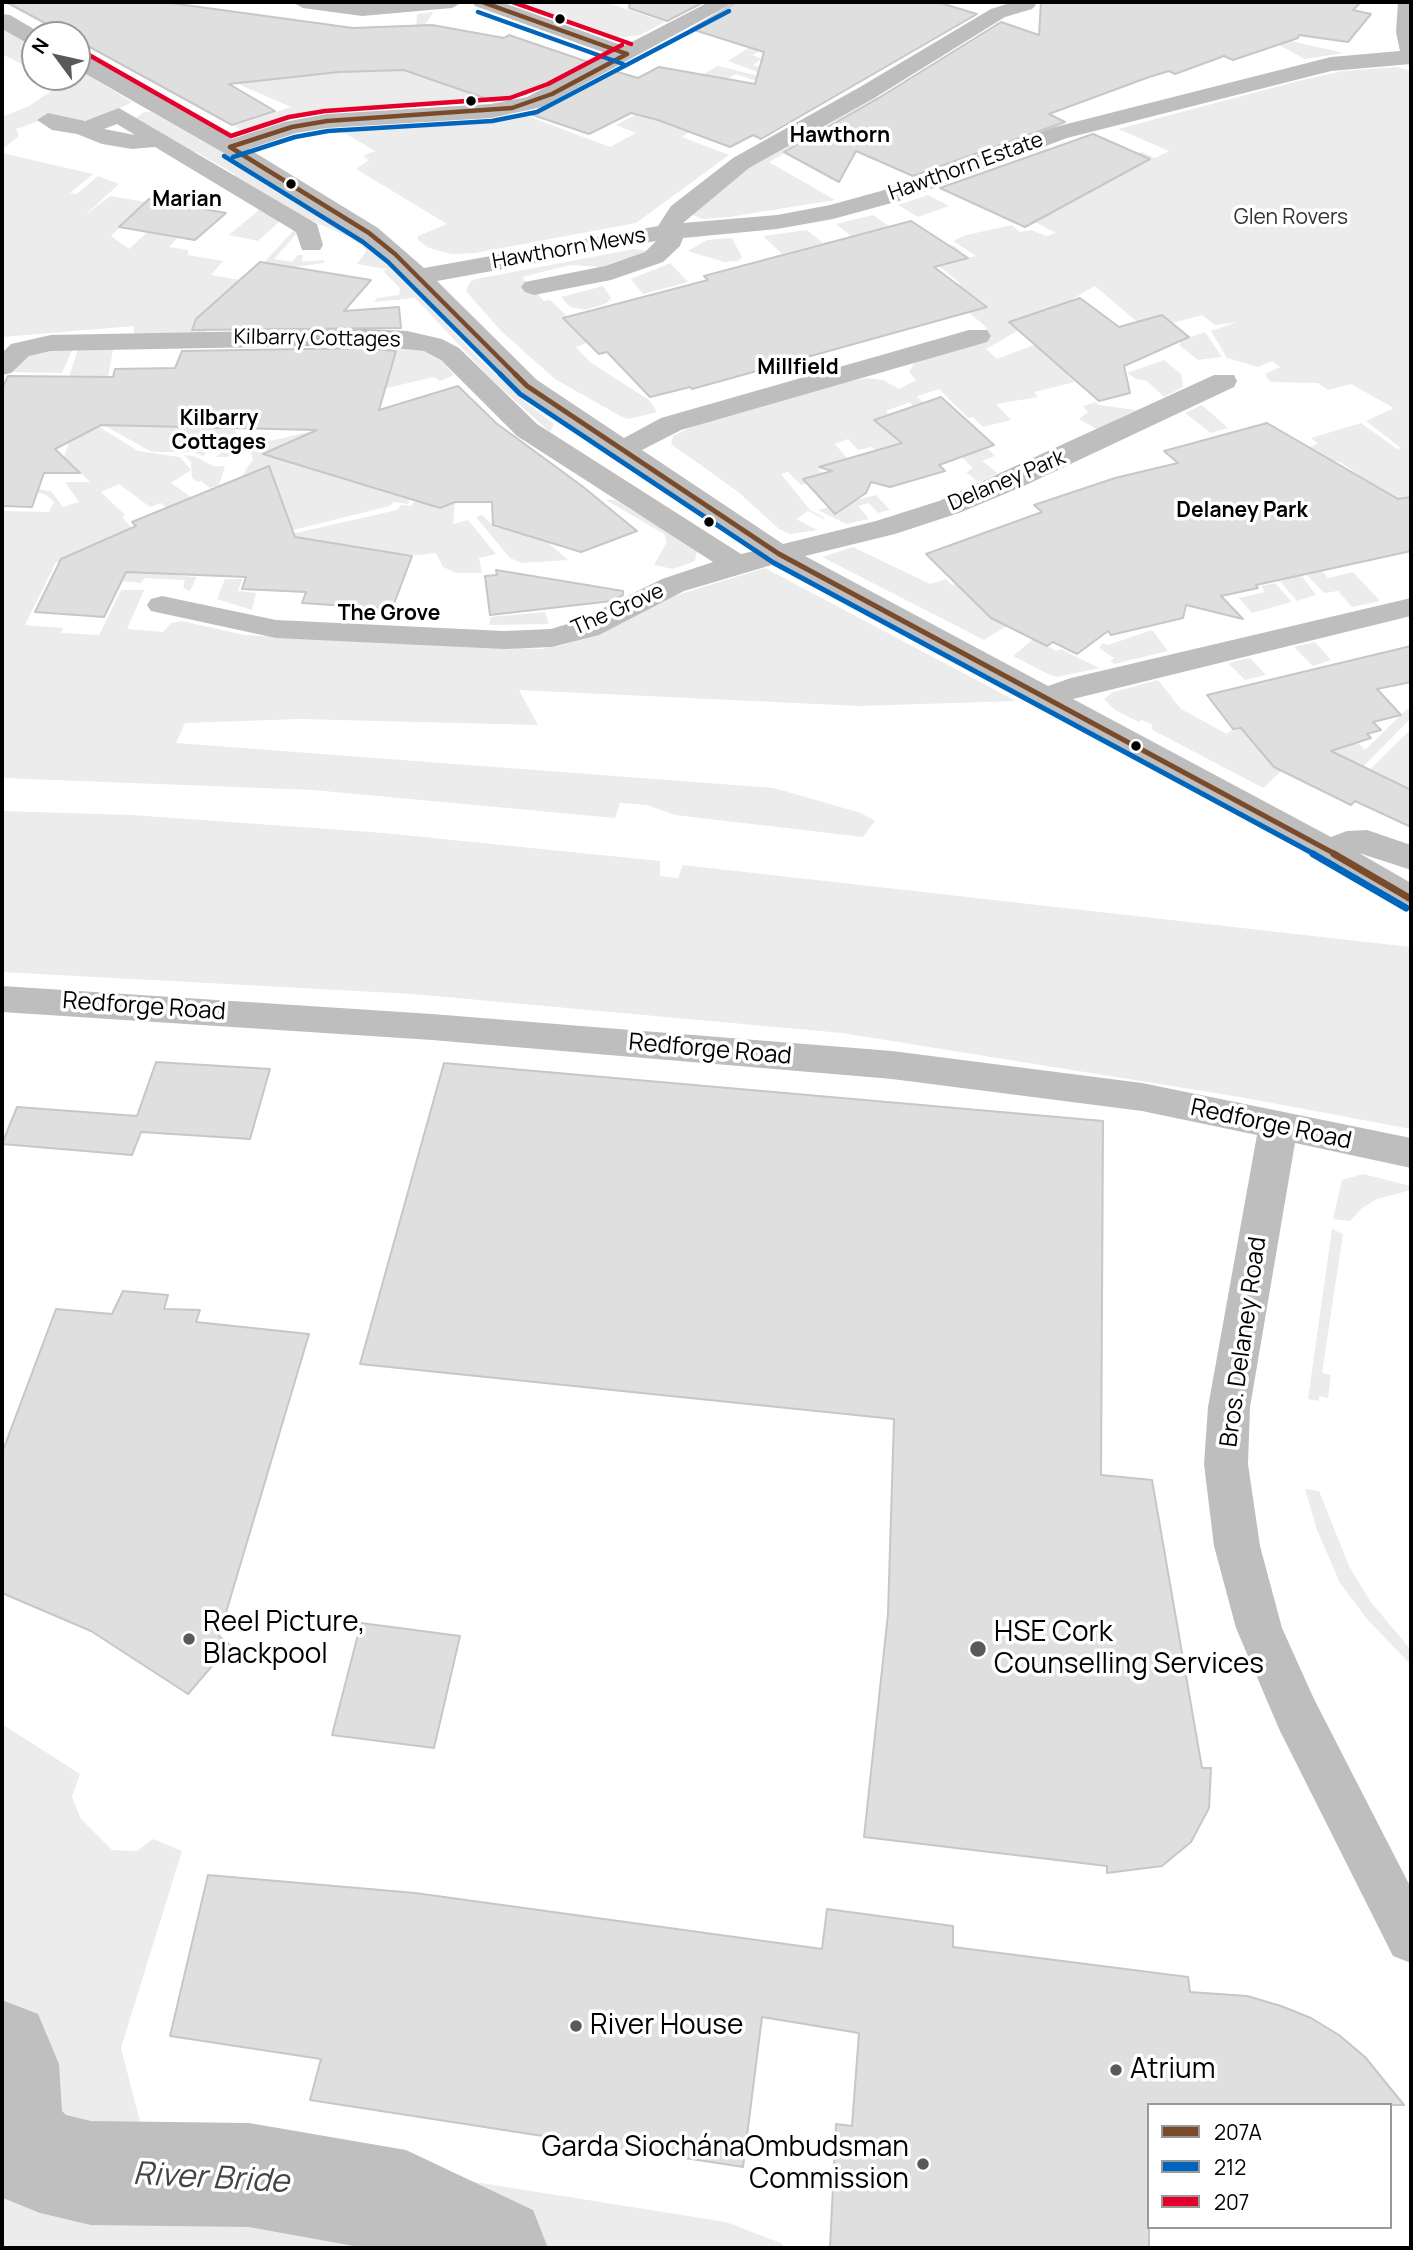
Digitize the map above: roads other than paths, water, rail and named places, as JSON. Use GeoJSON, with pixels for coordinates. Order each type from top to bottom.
{"type":"FeatureCollection","features":[{"type":"Feature","properties":{"kind":"street"},"geometry":{"type":"LineString","coordinates":[[303,2],[362,10],[452,2]]}},
{"type":"Feature","properties":{"kind":"street"},"geometry":{"type":"LineString","coordinates":[[482,2],[626,54]]}},
{"type":"Feature","properties":{"kind":"street"},"geometry":{"type":"LineString","coordinates":[[230,147],[292,127],[327,121],[512,108],[552,94],[724,2]]}},
{"type":"Feature","properties":{"kind":"street"},"geometry":{"type":"LineString","coordinates":[[1409,2],[1407,32],[1411,55]]}},
{"type":"Feature","properties":{"kind":"street","name":"Hawthorn Mews"},"geometry":{"type":"LineString","coordinates":[[419,277],[600,242],[670,232],[671,223],[680,211],[720,177],[998,13],[1025,5]]}},
{"type":"Feature","properties":{"kind":"street"},"geometry":{"type":"LineString","coordinates":[[2,20],[21,30]]}},
{"type":"Feature","properties":{"kind":"street","name":"Hawthorn Estate"},"geometry":{"type":"LineString","coordinates":[[670,232],[776,222],[833,212],[890,196],[1059,133],[1331,64],[1411,55]]}},
{"type":"Feature","properties":{"kind":"street"},"geometry":{"type":"LineString","coordinates":[[91,68],[230,147],[369,233],[419,277],[527,386],[620,451],[779,554],[1335,854],[1411,899]]}},
{"type":"Feature","properties":{"kind":"street"},"geometry":{"type":"LineString","coordinates":[[48,120],[60,125],[87,128],[153,102]]}},
{"type":"Feature","properties":{"kind":"street"},"geometry":{"type":"LineString","coordinates":[[118,115],[310,237]]}},
{"type":"Feature","properties":{"kind":"street"},"geometry":{"type":"LineString","coordinates":[[87,128],[93,134],[122,140],[159,140]]}},
{"type":"Feature","properties":{"kind":"street"},"geometry":{"type":"LineString","coordinates":[[534,287],[611,272],[654,257],[671,241],[670,232]]}},
{"type":"Feature","properties":{"kind":"street"},"geometry":{"type":"LineString","coordinates":[[620,451],[671,424],[978,336]]}},
{"type":"Feature","properties":{"kind":"street","name":"Kilbarry Cottages"},"geometry":{"type":"LineString","coordinates":[[2,367],[20,350],[51,343],[283,337],[390,338],[421,342],[450,354],[499,405],[535,436],[736,564]]}},
{"type":"Feature","properties":{"kind":"street","name":"Delaney Park"},"geometry":{"type":"LineString","coordinates":[[779,554],[885,528],[961,502],[1224,381]]}},
{"type":"Feature","properties":{"kind":"street","name":"The Grove"},"geometry":{"type":"LineString","coordinates":[[162,605],[276,629],[526,640],[552,638],[588,628],[673,585],[736,564],[779,554]]}},
{"type":"Feature","properties":{"kind":"street"},"geometry":{"type":"LineString","coordinates":[[1047,699],[1071,688],[1411,607]]}},
{"type":"Feature","properties":{"kind":"street"},"geometry":{"type":"LineString","coordinates":[[1335,854],[1347,842],[1367,841],[1411,858]]}},
{"type":"Feature","properties":{"kind":"street","name":"Redforge Road"},"geometry":{"type":"LineString","coordinates":[[2,999],[432,1027],[892,1065],[1142,1097],[1411,1153]]}},
{"type":"Feature","properties":{"kind":"street","name":"Bros. Delaney Road"},"geometry":{"type":"LineString","coordinates":[[1278,1127],[1229,1407],[1226,1464],[1237,1546],[1259,1628],[1297,1715],[1381,1884],[1411,1938]]}},
{"type":"Feature","properties":{"kind":"waterway","name":"River Bride"},"geometry":{"type":"LineString","coordinates":[[2,2050],[8,2064],[11,2125],[22,2145],[40,2161],[91,2173],[249,2175],[406,2203],[495,2248]]}},
{"type":"Feature","properties":{"kind":"place","name":"Reel Picture, Blackpool"},"geometry":{"type":"Point","coordinates":[189,1639]}},
{"type":"Feature","properties":{"kind":"place","name":"HSE Cork Counselling Services"},"geometry":{"type":"Point","coordinates":[978,1649]}},
{"type":"Feature","properties":{"kind":"place","name":"River House"},"geometry":{"type":"Point","coordinates":[576,2026]}},
{"type":"Feature","properties":{"kind":"place","name":"Atrium"},"geometry":{"type":"Point","coordinates":[1116,2070]}},
{"type":"Feature","properties":{"kind":"place","name":"Garda SiochánaOmbudsman Commission"},"geometry":{"type":"Point","coordinates":[923,2164]}},
{"type":"Feature","properties":{"kind":"district","name":"Hawthorn"},"geometry":{"type":"Point","coordinates":[840,136]}},
{"type":"Feature","properties":{"kind":"district","name":"Marian"},"geometry":{"type":"Point","coordinates":[187,200]}},
{"type":"Feature","properties":{"kind":"district","name":"Millfield"},"geometry":{"type":"Point","coordinates":[798,368]}},
{"type":"Feature","properties":{"kind":"district","name":"Kilbarry Cottages"},"geometry":{"type":"Point","coordinates":[219,431]}},
{"type":"Feature","properties":{"kind":"district","name":"Delaney Park"},"geometry":{"type":"Point","coordinates":[1242,511]}},
{"type":"Feature","properties":{"kind":"district","name":"The Grove"},"geometry":{"type":"Point","coordinates":[389,614]}},
{"type":"Feature","properties":{"kind":"park label","name":"Glen Rovers"},"geometry":{"type":"Point","coordinates":[1291,218]}}]}
